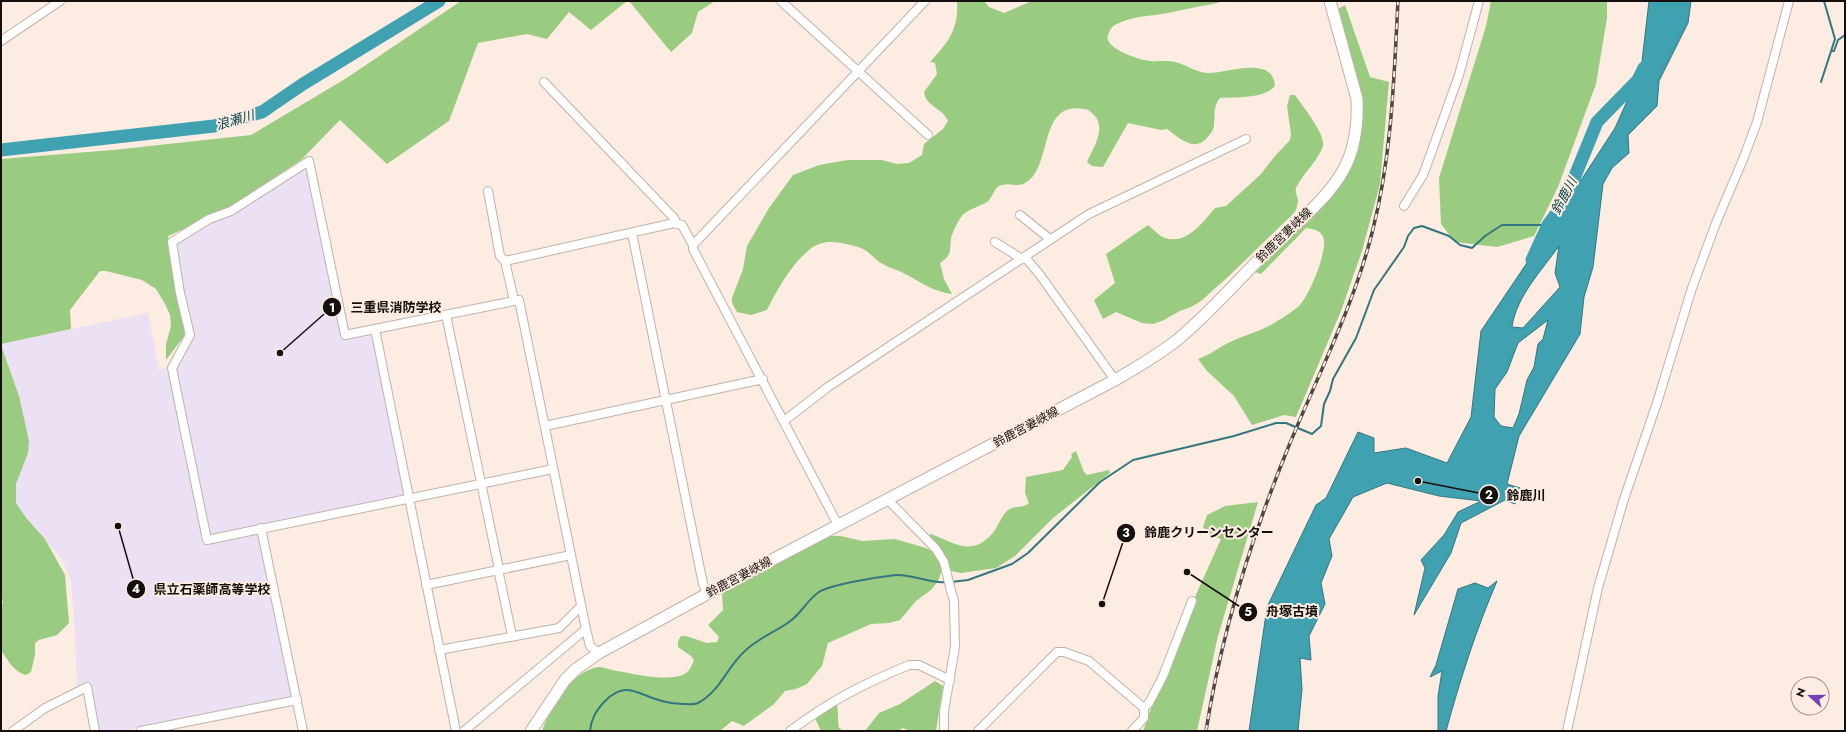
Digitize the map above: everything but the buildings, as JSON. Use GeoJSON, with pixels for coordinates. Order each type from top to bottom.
{"type":"FeatureCollection","features":[{"type":"Feature","properties":{"kind":"main road","name":"鈴鹿宮妻峡線"},"geometry":{"type":"LineString","coordinates":[[531,731],[565,680],[576,669],[599,653],[707,594],[1115,380],[1150,360],[1195,323],[1318,202],[1344,169],[1355,137],[1358,111],[1357,98],[1330,1]]}},
{"type":"Feature","properties":{"kind":"street"},"geometry":{"type":"LineString","coordinates":[[1,41],[60,1]]}},
{"type":"Feature","properties":{"kind":"street"},"geometry":{"type":"LineString","coordinates":[[780,1],[928,135]]}},
{"type":"Feature","properties":{"kind":"street"},"geometry":{"type":"LineString","coordinates":[[693,246],[925,1]]}},
{"type":"Feature","properties":{"kind":"street"},"geometry":{"type":"LineString","coordinates":[[1404,206],[1423,175],[1430,156],[1459,75],[1479,1]]}},
{"type":"Feature","properties":{"kind":"street"},"geometry":{"type":"LineString","coordinates":[[1567,731],[1598,588],[1622,506],[1657,403],[1692,288],[1757,122],[1789,1]]}},
{"type":"Feature","properties":{"kind":"street"},"geometry":{"type":"LineString","coordinates":[[544,82],[674,218],[677,224]]}},
{"type":"Feature","properties":{"kind":"street"},"geometry":{"type":"LineString","coordinates":[[784,421],[828,388],[1089,214],[1246,139]]}},
{"type":"Feature","properties":{"kind":"street"},"geometry":{"type":"LineString","coordinates":[[553,469],[207,540],[172,368],[190,335],[180,293],[172,242],[209,219],[231,210],[308,161],[345,335],[519,300],[586,629],[590,646],[599,653]]}},
{"type":"Feature","properties":{"kind":"street"},"geometry":{"type":"LineString","coordinates":[[488,191],[500,256],[505,261],[514,300]]}},
{"type":"Feature","properties":{"kind":"street"},"geometry":{"type":"LineString","coordinates":[[1020,215],[1050,239]]}},
{"type":"Feature","properties":{"kind":"street"},"geometry":{"type":"LineString","coordinates":[[505,261],[632,232],[677,224],[682,225],[693,246],[696,256],[763,379],[838,525]]}},
{"type":"Feature","properties":{"kind":"street"},"geometry":{"type":"LineString","coordinates":[[632,232],[707,594]]}},
{"type":"Feature","properties":{"kind":"street"},"geometry":{"type":"LineString","coordinates":[[995,242],[1024,258],[1040,274],[1115,380]]}},
{"type":"Feature","properties":{"kind":"street"},"geometry":{"type":"LineString","coordinates":[[446,315],[512,636]]}},
{"type":"Feature","properties":{"kind":"street"},"geometry":{"type":"LineString","coordinates":[[375,329],[456,731]]}},
{"type":"Feature","properties":{"kind":"street"},"geometry":{"type":"LineString","coordinates":[[545,426],[763,379]]}},
{"type":"Feature","properties":{"kind":"street"},"geometry":{"type":"LineString","coordinates":[[887,499],[936,549],[944,562],[954,601],[955,647],[944,711],[944,731]]}},
{"type":"Feature","properties":{"kind":"street"},"geometry":{"type":"LineString","coordinates":[[261,528],[303,731]]}},
{"type":"Feature","properties":{"kind":"street"},"geometry":{"type":"LineString","coordinates":[[426,585],[571,555]]}},
{"type":"Feature","properties":{"kind":"street"},"geometry":{"type":"LineString","coordinates":[[1132,731],[1144,718],[1144,708],[1149,703],[1163,676],[1192,601]]}},
{"type":"Feature","properties":{"kind":"street"},"geometry":{"type":"LineString","coordinates":[[439,650],[559,628],[581,606]]}},
{"type":"Feature","properties":{"kind":"street"},"geometry":{"type":"LineString","coordinates":[[464,731],[586,629]]}},
{"type":"Feature","properties":{"kind":"street"},"geometry":{"type":"LineString","coordinates":[[978,731],[1057,652],[1064,652],[1089,661],[1144,708]]}},
{"type":"Feature","properties":{"kind":"street"},"geometry":{"type":"LineString","coordinates":[[790,731],[815,712],[844,694],[909,665],[919,665],[950,680]]}},
{"type":"Feature","properties":{"kind":"street"},"geometry":{"type":"LineString","coordinates":[[13,731],[45,708],[88,687],[95,731]]}},
{"type":"Feature","properties":{"kind":"street"},"geometry":{"type":"LineString","coordinates":[[140,731],[152,730],[296,700]]}},
{"type":"Feature","properties":{"kind":"shaded area"},"geometry":{"type":"Polygon","coordinates":[[[301,170],[307,173],[342,339],[369,334],[373,336],[404,491],[402,496],[212,536],[209,534],[176,368],[194,336],[184,298],[176,247],[178,242],[210,222],[301,170]]]}},
{"type":"Feature","properties":{"kind":"shaded area"},"geometry":{"type":"Polygon","coordinates":[[[148,313],[159,369],[168,368],[205,543],[256,533],[258,535],[292,695],[290,698],[123,731],[98,731],[89,684],[77,688],[75,634],[71,582],[69,575],[61,558],[27,519],[16,503],[16,484],[19,476],[23,419],[19,396],[1,344],[148,313]]]}},
{"type":"Feature","properties":{"kind":"green space"},"geometry":{"type":"Polygon","coordinates":[[[461,1],[627,1],[591,30],[569,12],[547,39],[527,34],[478,43],[449,121],[387,164],[340,120],[302,159],[230,208],[168,236],[185,335],[166,360],[166,344],[171,326],[170,315],[156,289],[142,280],[106,271],[100,271],[70,310],[71,329],[1,344],[1,159],[113,150],[251,135],[345,79],[461,1]]]}},
{"type":"Feature","properties":{"kind":"green space"},"geometry":{"type":"Polygon","coordinates":[[[629,1],[715,1],[698,12],[692,33],[671,52],[629,1]]]}},
{"type":"Feature","properties":{"kind":"green space"},"geometry":{"type":"Polygon","coordinates":[[[957,1],[984,1],[989,7],[1004,13],[1032,1],[1222,1],[1121,22],[1112,28],[1108,34],[1108,40],[1115,48],[1133,57],[1150,61],[1175,62],[1205,73],[1258,68],[1267,71],[1272,77],[1275,86],[1264,93],[1257,95],[1220,98],[1215,108],[1213,130],[1207,138],[1197,144],[1186,142],[1167,129],[1161,130],[1128,123],[1103,167],[1092,166],[1087,162],[1098,138],[1099,132],[1098,120],[1094,115],[1088,110],[1084,109],[1070,109],[1060,114],[1053,123],[1048,135],[1041,161],[1035,173],[1028,181],[1021,185],[1006,184],[999,186],[987,202],[970,210],[959,219],[952,237],[949,254],[940,263],[944,279],[952,294],[932,289],[902,272],[884,265],[861,248],[829,242],[819,244],[803,255],[788,273],[767,310],[751,315],[737,312],[732,303],[732,298],[743,269],[747,246],[769,208],[793,175],[819,165],[848,160],[882,160],[897,164],[909,163],[922,155],[924,144],[943,129],[948,121],[946,117],[928,101],[924,92],[937,74],[935,63],[930,62],[947,42],[954,28],[957,1]]]}},
{"type":"Feature","properties":{"kind":"green space"},"geometry":{"type":"Polygon","coordinates":[[[1491,1],[1607,1],[1607,18],[1596,84],[1558,187],[1534,236],[1497,247],[1455,242],[1441,224],[1439,178],[1486,26],[1491,1]]]}},
{"type":"Feature","properties":{"kind":"green space"},"geometry":{"type":"Polygon","coordinates":[[[1345,5],[1370,77],[1389,82],[1380,184],[1362,251],[1341,311],[1296,417],[1284,415],[1252,425],[1234,396],[1207,371],[1198,359],[1226,344],[1267,327],[1289,314],[1300,305],[1315,277],[1323,253],[1324,238],[1320,232],[1314,229],[1306,228],[1261,274],[1255,272],[1331,198],[1350,171],[1359,149],[1360,127],[1338,9],[1345,5]]]}},
{"type":"Feature","properties":{"kind":"green space"},"geometry":{"type":"Polygon","coordinates":[[[1290,95],[1295,95],[1303,106],[1313,120],[1323,141],[1323,146],[1318,157],[1303,176],[1296,188],[1298,200],[1295,212],[1230,275],[1201,301],[1191,307],[1153,324],[1142,323],[1116,312],[1103,319],[1094,300],[1115,283],[1106,254],[1148,225],[1165,238],[1180,238],[1194,231],[1215,208],[1226,206],[1260,175],[1290,140],[1291,134],[1287,106],[1290,95]]]}},
{"type":"Feature","properties":{"kind":"green space"},"geometry":{"type":"Polygon","coordinates":[[[1,345],[19,396],[29,441],[28,453],[16,484],[16,503],[27,519],[45,539],[65,575],[69,623],[57,635],[39,640],[35,643],[35,655],[31,672],[26,675],[18,672],[1,652],[1,605],[3,604],[1,593],[1,345]]]}},
{"type":"Feature","properties":{"kind":"green space"},"geometry":{"type":"Polygon","coordinates":[[[1076,451],[1084,472],[1087,475],[1109,470],[1110,473],[1053,518],[1015,556],[996,568],[961,573],[951,571],[936,547],[927,537],[931,534],[963,546],[977,545],[984,541],[992,534],[1009,509],[1024,506],[1029,503],[1025,493],[1026,477],[1063,470],[1072,457],[1071,454],[1076,451]]]}},
{"type":"Feature","properties":{"kind":"green space"},"geometry":{"type":"Polygon","coordinates":[[[1258,502],[1218,636],[1197,731],[1143,731],[1177,637],[1221,539],[1211,535],[1203,527],[1207,515],[1225,506],[1258,502]]]}},
{"type":"Feature","properties":{"kind":"green space"},"geometry":{"type":"Polygon","coordinates":[[[830,536],[841,536],[862,541],[895,539],[926,548],[936,554],[942,570],[938,581],[931,590],[916,601],[900,620],[889,623],[871,624],[828,643],[822,666],[807,684],[796,689],[785,691],[774,704],[744,726],[732,721],[720,731],[542,731],[556,701],[571,683],[580,675],[589,670],[601,667],[615,671],[662,678],[679,676],[686,673],[690,669],[694,660],[691,656],[678,647],[678,641],[681,636],[686,636],[707,643],[717,642],[719,637],[708,625],[723,610],[722,593],[830,536]]]}},
{"type":"Feature","properties":{"kind":"green space"},"geometry":{"type":"Polygon","coordinates":[[[935,681],[943,686],[936,731],[910,731],[903,728],[898,731],[865,731],[879,713],[900,704],[935,681]]]}},
{"type":"Feature","properties":{"kind":"green space"},"geometry":{"type":"Polygon","coordinates":[[[836,701],[839,728],[844,731],[821,731],[815,718],[836,701]]]}},
{"type":"Feature","properties":{"kind":"water"},"geometry":{"type":"Polygon","coordinates":[[[1649,1],[1691,1],[1688,23],[1659,81],[1657,106],[1628,135],[1629,153],[1612,168],[1603,184],[1593,267],[1584,297],[1580,334],[1519,436],[1507,484],[1520,488],[1515,504],[1505,500],[1461,523],[1451,553],[1414,615],[1425,568],[1421,560],[1444,535],[1458,512],[1481,501],[1439,496],[1387,483],[1353,497],[1329,539],[1332,556],[1321,583],[1325,604],[1309,636],[1311,660],[1300,658],[1302,689],[1298,731],[1249,731],[1267,607],[1316,505],[1326,498],[1358,432],[1374,438],[1374,453],[1406,448],[1447,463],[1471,417],[1481,331],[1615,128],[1641,70],[1649,1]],[[1559,246],[1524,295],[1514,316],[1512,327],[1523,328],[1560,287],[1555,273],[1559,246]],[[1548,320],[1518,343],[1507,372],[1495,389],[1494,417],[1501,426],[1513,428],[1519,414],[1527,380],[1534,367],[1538,344],[1543,339],[1548,320]]]}},
{"type":"Feature","properties":{"kind":"water"},"geometry":{"type":"Polygon","coordinates":[[[1497,581],[1469,655],[1446,731],[1438,731],[1438,696],[1442,671],[1430,677],[1436,665],[1458,589],[1475,583],[1488,588],[1497,581]]]}},
{"type":"Feature","properties":{"kind":"waterway","name":"浪瀬川"},"geometry":{"type":"LineString","coordinates":[[1,150],[214,126],[262,112],[303,84],[439,1]]}},
{"type":"Feature","properties":{"kind":"waterway"},"geometry":{"type":"LineString","coordinates":[[1821,82],[1835,39],[1824,1]]}},
{"type":"Feature","properties":{"kind":"waterway"},"geometry":{"type":"LineString","coordinates":[[1832,51],[1834,51],[1838,40],[1845,35]]}},
{"type":"Feature","properties":{"kind":"waterway","name":"鈴鹿川"},"geometry":{"type":"LineString","coordinates":[[1532,260],[1548,225],[1564,203],[1597,122],[1638,80],[1644,68]]}},
{"type":"Feature","properties":{"kind":"waterway"},"geometry":{"type":"LineString","coordinates":[[951,582],[968,580],[1012,564],[1028,553],[1100,482],[1133,460],[1234,436],[1276,423],[1286,423],[1312,434],[1321,426],[1324,404],[1330,391],[1333,379],[1356,338],[1374,290],[1404,247],[1408,236],[1414,228],[1422,226],[1449,236],[1460,245],[1472,248],[1485,236],[1502,225],[1548,225]]}},
{"type":"Feature","properties":{"kind":"waterway"},"geometry":{"type":"LineString","coordinates":[[590,731],[594,715],[604,702],[619,691],[632,691],[665,702],[690,704],[698,703],[713,692],[739,656],[756,642],[793,619],[815,595],[825,589],[856,581],[896,575],[909,576],[934,582],[947,582]]}},
{"type":"Feature","properties":{"kind":"railway"},"geometry":{"type":"LineString","coordinates":[[1206,731],[1212,695],[1228,624],[1260,520],[1286,453],[1334,342],[1356,286],[1373,229],[1388,144],[1398,1]]}},
{"type":"Feature","properties":{"kind":"place","name":"三重県消防学校"},"geometry":{"type":"Point","coordinates":[280,353]}},
{"type":"Feature","properties":{"kind":"place","name":"鈴鹿川"},"geometry":{"type":"Point","coordinates":[1418,481]}},
{"type":"Feature","properties":{"kind":"place","name":"県立石薬師高等学校"},"geometry":{"type":"Point","coordinates":[118,526]}},
{"type":"Feature","properties":{"kind":"place","name":"舟塚古墳"},"geometry":{"type":"Point","coordinates":[1187,572]}},
{"type":"Feature","properties":{"kind":"place","name":"鈴鹿クリーンセンター"},"geometry":{"type":"Point","coordinates":[1102,604]}}]}
